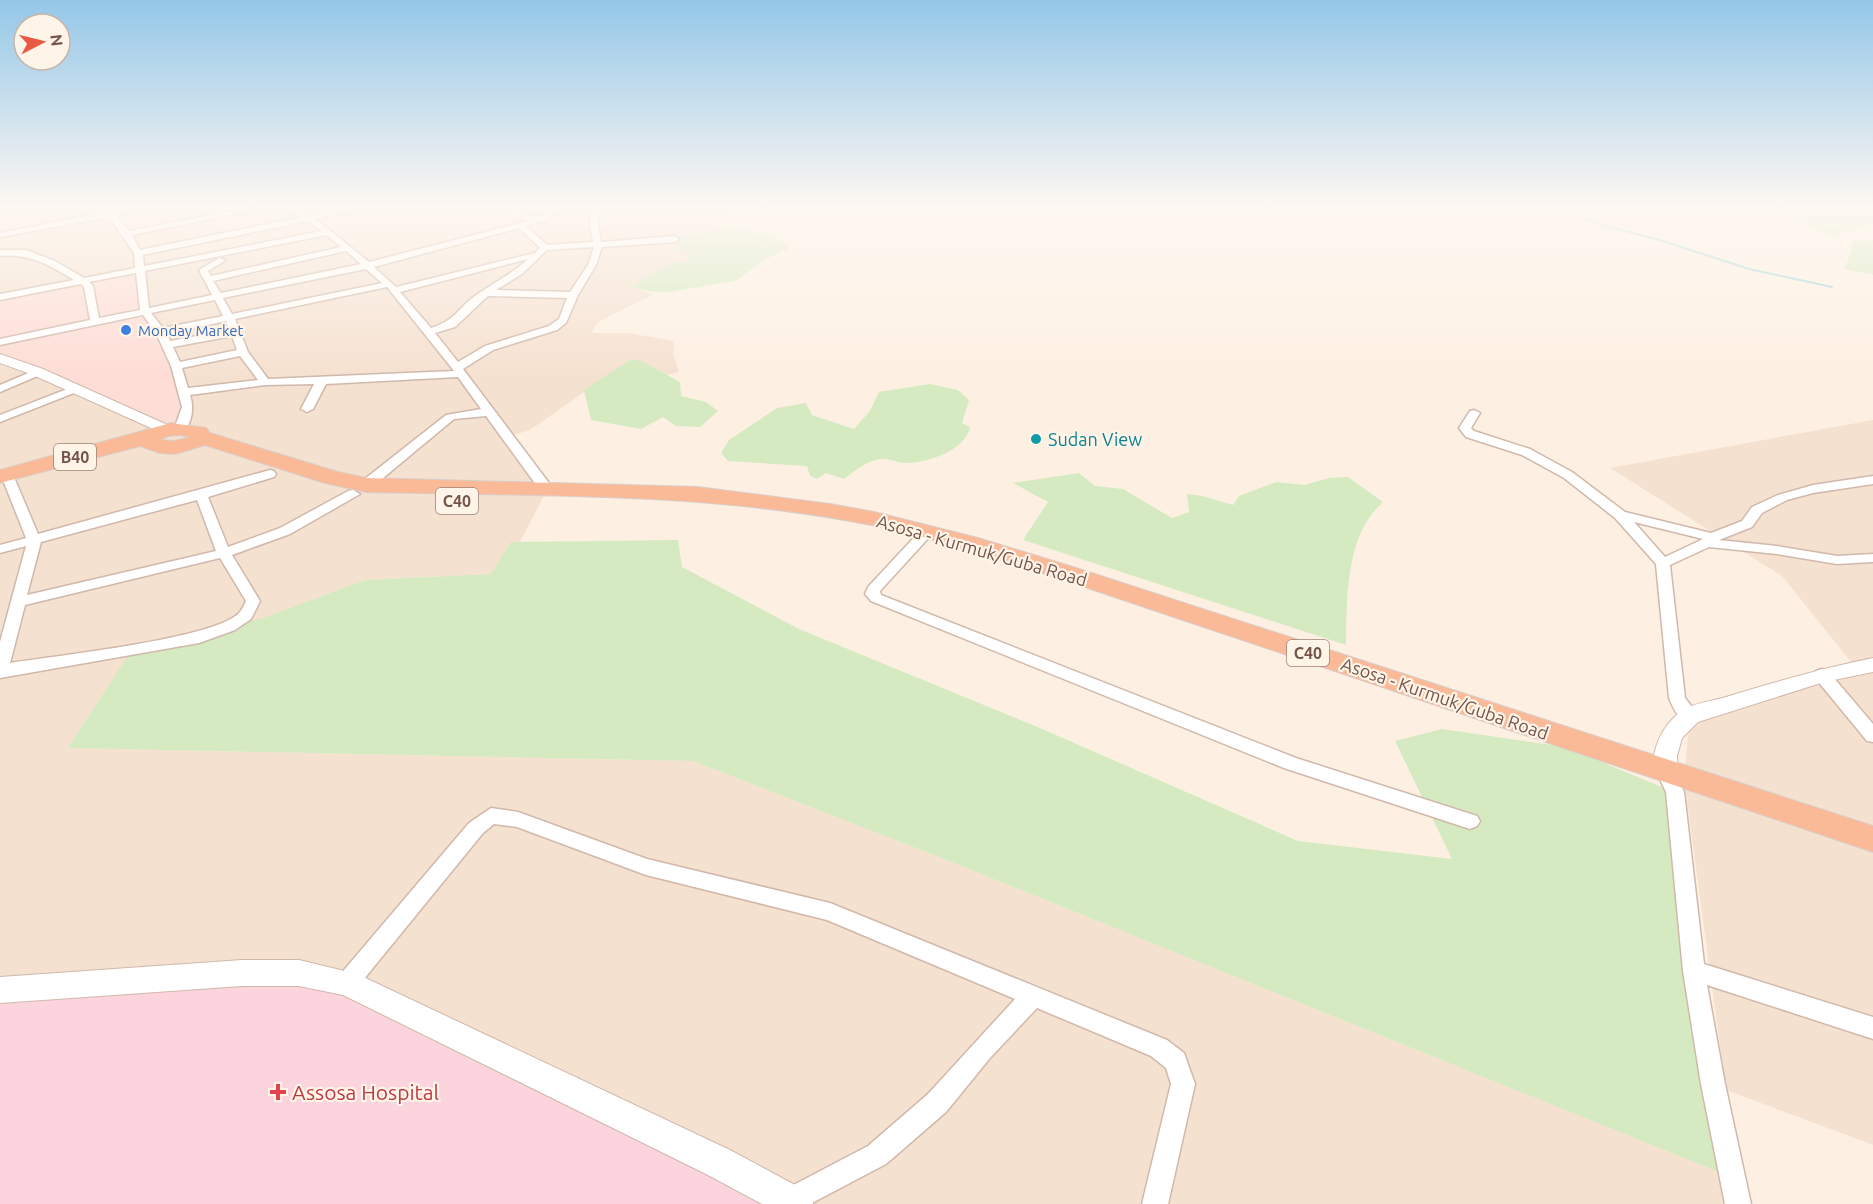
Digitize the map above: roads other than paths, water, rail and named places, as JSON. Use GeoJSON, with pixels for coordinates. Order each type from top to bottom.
{"type":"FeatureCollection","features":[{"type":"Feature","properties":{"kind":"highway","name":"C40"},"geometry":{"type":"LineString","coordinates":[[172,437],[270,474],[360,489],[634,506],[693,506],[735,501]]}},
{"type":"Feature","properties":{"kind":"highway","name":"C40"},"geometry":{"type":"LineString","coordinates":[[172,437],[250,450],[360,489]]}},
{"type":"Feature","properties":{"kind":"highway","name":"B40"},"geometry":{"type":"LineString","coordinates":[[4,480],[172,437]]}},
{"type":"Feature","properties":{"kind":"highway","name":"C40"},"geometry":{"type":"LineString","coordinates":[[426,494],[547,490],[697,494],[735,501]]}},
{"type":"Feature","properties":{"kind":"highway","name":"Asosa - Kurmuk/Guba Road"},"geometry":{"type":"LineString","coordinates":[[735,501],[837,511],[926,532],[1023,559],[1666,773],[1873,839]]}},
{"type":"Feature","properties":{"kind":"street"},"geometry":{"type":"LineString","coordinates":[[52,263],[88,286],[95,322]]}},
{"type":"Feature","properties":{"kind":"street"},"geometry":{"type":"LineString","coordinates":[[0,358],[38,372],[172,437],[188,407],[185,392],[167,345],[161,332],[145,312],[139,263]]}},
{"type":"Feature","properties":{"kind":"street"},"geometry":{"type":"LineString","coordinates":[[0,297],[173,263]]}},
{"type":"Feature","properties":{"kind":"street"},"geometry":{"type":"LineString","coordinates":[[214,263],[203,268],[230,319],[243,352],[265,382]]}},
{"type":"Feature","properties":{"kind":"street"},"geometry":{"type":"LineString","coordinates":[[209,279],[280,263]]}},
{"type":"Feature","properties":{"kind":"street"},"geometry":{"type":"LineString","coordinates":[[363,263],[391,287],[429,332],[547,490]]}},
{"type":"Feature","properties":{"kind":"street"},"geometry":{"type":"LineString","coordinates":[[0,342],[377,263]]}},
{"type":"Feature","properties":{"kind":"street"},"geometry":{"type":"LineString","coordinates":[[161,332],[391,287],[425,284],[496,263]]}},
{"type":"Feature","properties":{"kind":"street"},"geometry":{"type":"LineString","coordinates":[[429,332],[452,325],[478,298],[519,272],[528,263]]}},
{"type":"Feature","properties":{"kind":"street"},"geometry":{"type":"LineString","coordinates":[[185,392],[265,382],[322,381],[459,371],[489,348],[557,326],[563,321],[573,295],[593,263]]}},
{"type":"Feature","properties":{"kind":"street"},"geometry":{"type":"LineString","coordinates":[[488,292],[573,295]]}},
{"type":"Feature","properties":{"kind":"street"},"geometry":{"type":"LineString","coordinates":[[167,345],[236,332]]}},
{"type":"Feature","properties":{"kind":"street"},"geometry":{"type":"LineString","coordinates":[[176,366],[243,352]]}},
{"type":"Feature","properties":{"kind":"street"},"geometry":{"type":"LineString","coordinates":[[0,389],[38,372]]}},
{"type":"Feature","properties":{"kind":"street"},"geometry":{"type":"LineString","coordinates":[[307,409],[322,381]]}},
{"type":"Feature","properties":{"kind":"street"},"geometry":{"type":"LineString","coordinates":[[0,419],[75,389]]}},
{"type":"Feature","properties":{"kind":"street"},"geometry":{"type":"LineString","coordinates":[[19,602],[224,553],[285,531],[360,489],[450,417],[466,412],[488,412]]}},
{"type":"Feature","properties":{"kind":"street"},"geometry":{"type":"LineString","coordinates":[[1474,413],[1465,428],[1470,434],[1526,452],[1568,475],[1620,514],[1663,563],[1677,698],[1682,709],[1690,716]]}},
{"type":"Feature","properties":{"kind":"street"},"geometry":{"type":"LineString","coordinates":[[0,549],[270,474]]}},
{"type":"Feature","properties":{"kind":"street"},"geometry":{"type":"LineString","coordinates":[[4,480],[34,541],[19,602],[5,634],[0,671],[193,639],[230,626],[246,615],[253,601],[224,553],[201,495]]}},
{"type":"Feature","properties":{"kind":"street"},"geometry":{"type":"LineString","coordinates":[[1663,563],[1709,540],[1744,527],[1752,522],[1757,510],[1787,496],[1873,480]]}},
{"type":"Feature","properties":{"kind":"street"},"geometry":{"type":"LineString","coordinates":[[1620,514],[1709,540],[1837,560],[1873,558]]}},
{"type":"Feature","properties":{"kind":"street"},"geometry":{"type":"LineString","coordinates":[[926,532],[873,590],[872,594],[876,598],[1290,763],[1470,821]]}},
{"type":"Feature","properties":{"kind":"street"},"geometry":{"type":"LineString","coordinates":[[1738,1204],[1713,1084],[1694,971],[1675,792],[1666,773],[1665,756],[1672,735],[1690,716],[1822,675],[1873,665]]}},
{"type":"Feature","properties":{"kind":"street"},"geometry":{"type":"LineString","coordinates":[[1822,675],[1873,736]]}},
{"type":"Feature","properties":{"kind":"street"},"geometry":{"type":"LineString","coordinates":[[347,984],[476,828],[491,816],[518,820],[646,867],[830,912],[1159,1048],[1176,1061],[1183,1084],[1155,1204]]}},
{"type":"Feature","properties":{"kind":"street"},"geometry":{"type":"LineString","coordinates":[[1694,971],[1873,1028]]}},
{"type":"Feature","properties":{"kind":"street"},"geometry":{"type":"LineString","coordinates":[[0,990],[242,973],[299,973],[347,984],[718,1162],[793,1202],[877,1155],[938,1103],[982,1050],[1034,995]]}},
{"type":"Feature","properties":{"kind":"waterway"},"geometry":{"type":"LineString","coordinates":[[1731,263],[1832,287]]}},
{"type":"Feature","properties":{"kind":"place","name":"Monday Market"},"geometry":{"type":"Point","coordinates":[126,330]}},
{"type":"Feature","properties":{"kind":"place","name":"Sudan View"},"geometry":{"type":"Point","coordinates":[1036,439]}},
{"type":"Feature","properties":{"kind":"place","name":"Assosa Hospital"},"geometry":{"type":"Point","coordinates":[278,1092]}}]}
